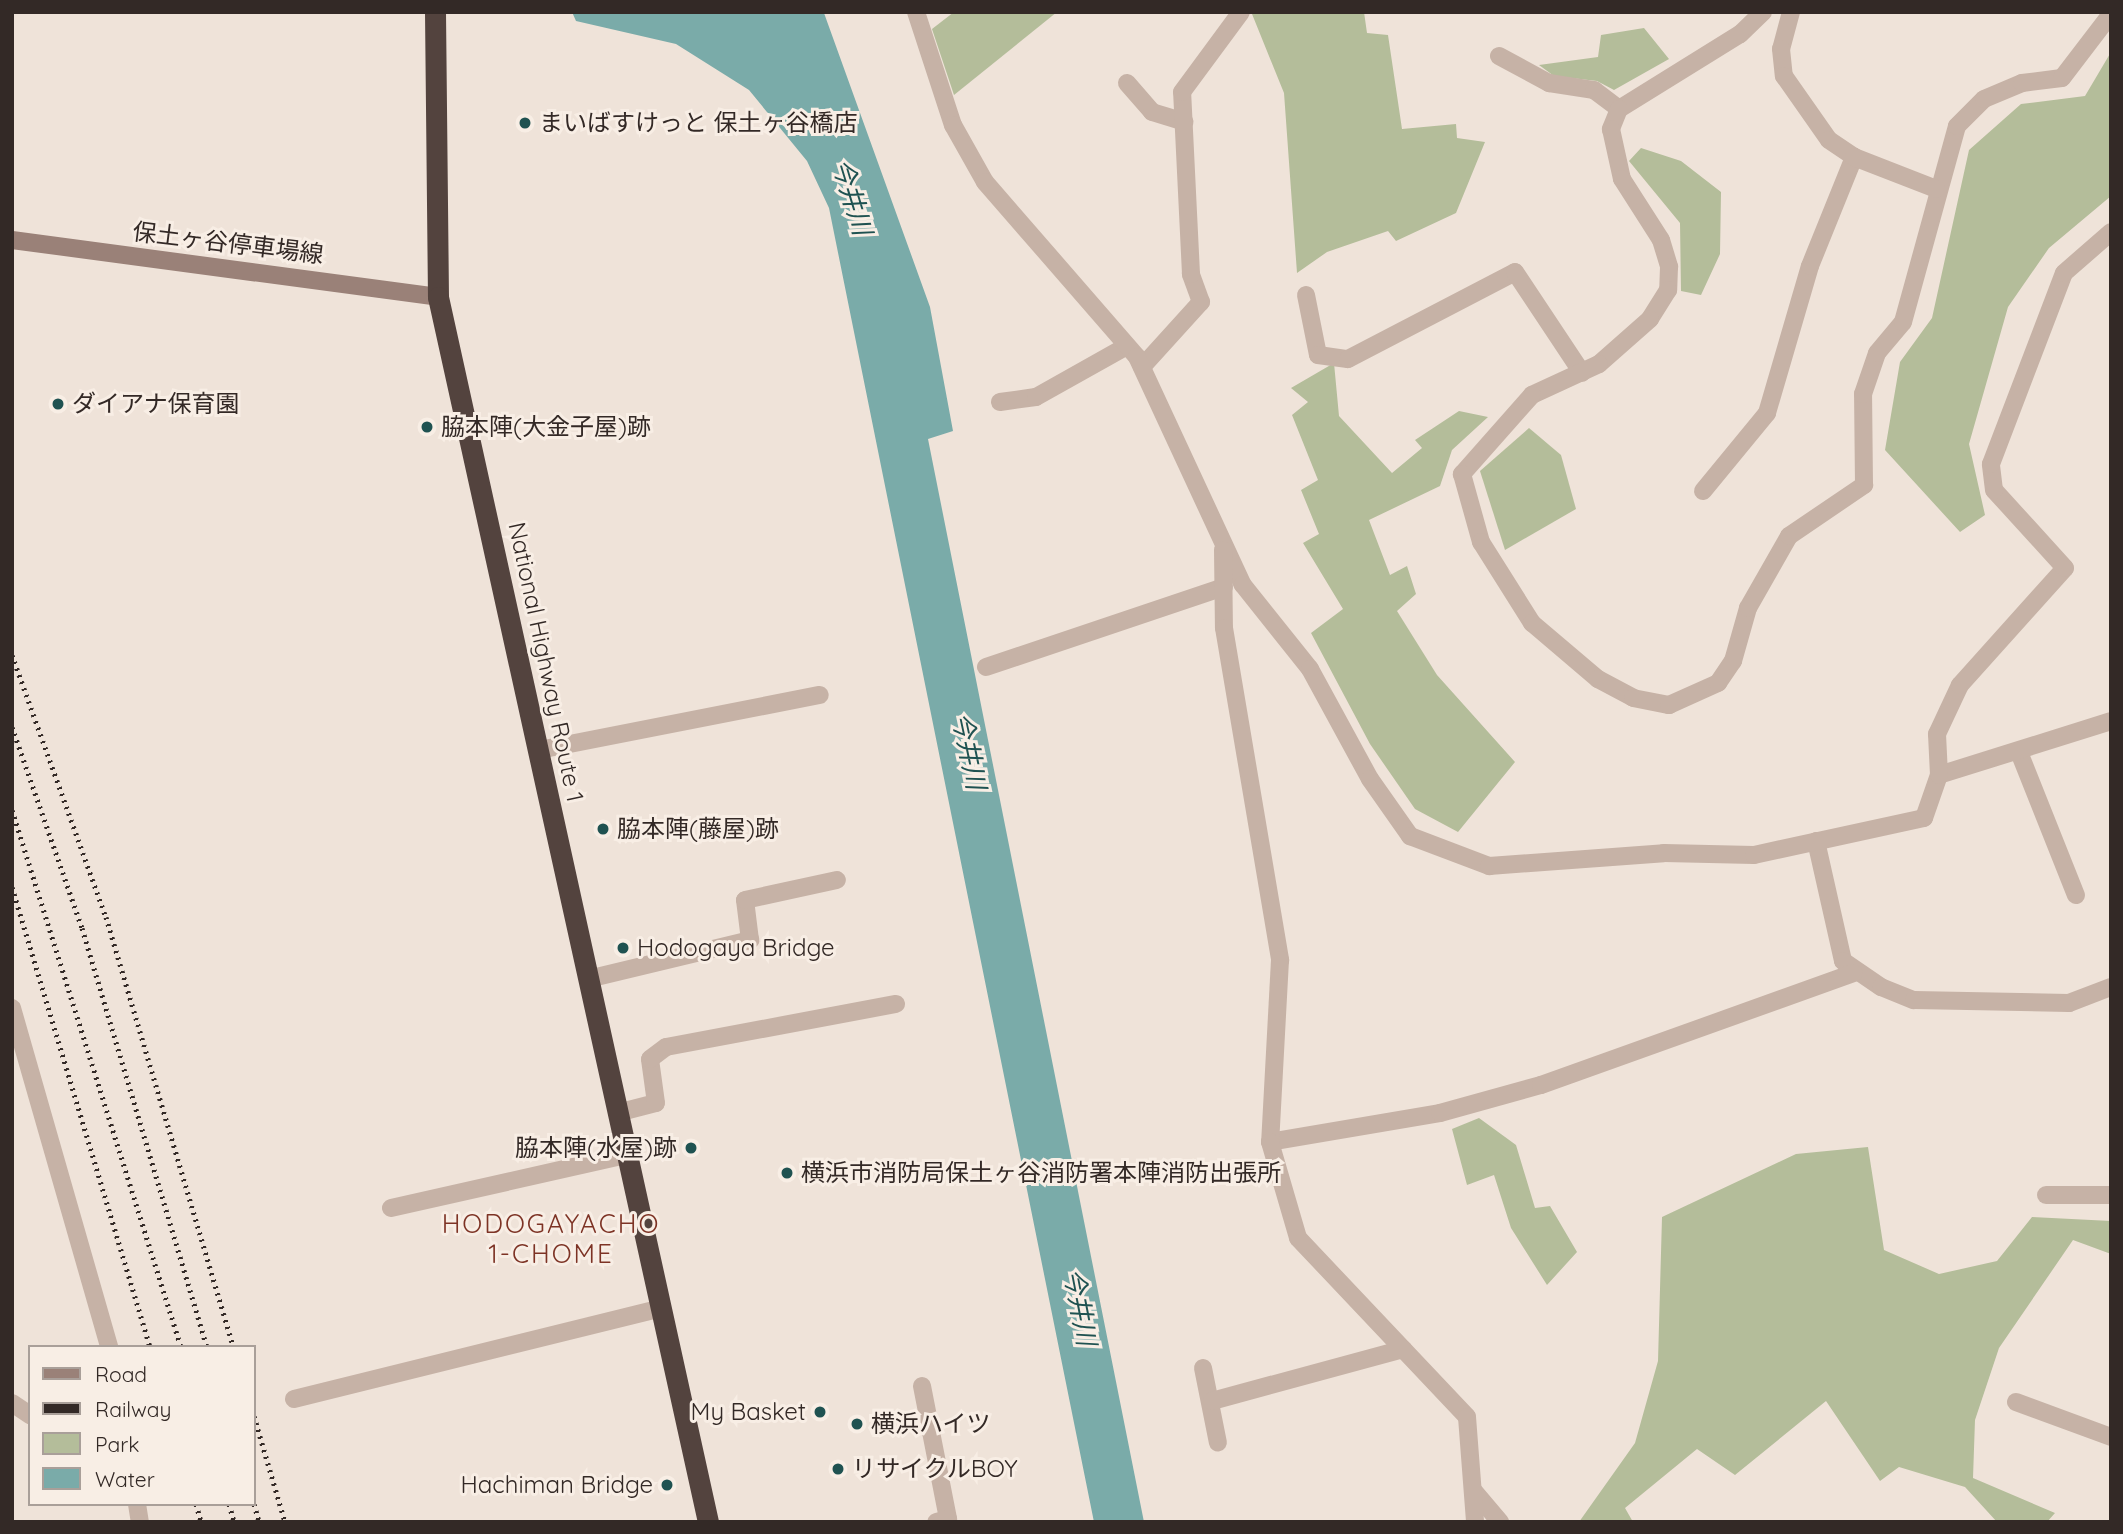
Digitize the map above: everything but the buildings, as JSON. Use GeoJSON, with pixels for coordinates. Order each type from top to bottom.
{"type":"FeatureCollection","features":[{"type":"Feature","properties":{"kind":"highway","name":"National Highway Route 1"},"geometry":{"type":"LineString","coordinates":[[435,12],[438,297],[708,1522]]}},
{"type":"Feature","properties":{"kind":"main road","name":"保土ヶ谷停車場線"},"geometry":{"type":"LineString","coordinates":[[12,240],[438,297]]}},
{"type":"Feature","properties":{"kind":"street"},"geometry":{"type":"LineString","coordinates":[[916,12],[985,182],[1127,346],[1142,367],[1243,585],[1310,668],[1370,779],[1410,836],[1489,866],[1664,853],[1754,855],[1924,818],[1939,775],[1937,734],[1960,685],[2064,568],[1994,490],[1991,464],[2064,273],[2111,232]]}},
{"type":"Feature","properties":{"kind":"street"},"geometry":{"type":"LineString","coordinates":[[1142,367],[1201,302],[1191,274],[1182,92],[1189,75],[1241,12]]}},
{"type":"Feature","properties":{"kind":"street"},"geometry":{"type":"LineString","coordinates":[[1763,12],[1740,34],[1619,109],[1611,148],[1661,240],[1668,289],[1629,339],[1582,373],[1532,395],[1471,457],[1462,474],[1464,494],[1502,582],[1562,653],[1633,698],[1669,705],[1694,698],[1718,683],[1733,661],[1748,608],[1788,536],[1864,485],[1863,394],[1877,353],[1903,322],[1936,189],[1957,126],[1984,100],[2021,83],[2062,78],[2111,14]]}},
{"type":"Feature","properties":{"kind":"street"},"geometry":{"type":"LineString","coordinates":[[1791,12],[1780,49],[1784,76],[1829,140],[1854,157],[1936,189]]}},
{"type":"Feature","properties":{"kind":"street"},"geometry":{"type":"LineString","coordinates":[[1499,57],[1549,83],[1594,90],[1619,109]]}},
{"type":"Feature","properties":{"kind":"street"},"geometry":{"type":"LineString","coordinates":[[1128,83],[1152,112],[1184,122]]}},
{"type":"Feature","properties":{"kind":"street"},"geometry":{"type":"LineString","coordinates":[[1703,491],[1767,413],[1810,266],[1854,157]]}},
{"type":"Feature","properties":{"kind":"street"},"geometry":{"type":"LineString","coordinates":[[1306,295],[1318,355],[1348,359],[1515,272],[1582,373]]}},
{"type":"Feature","properties":{"kind":"street"},"geometry":{"type":"LineString","coordinates":[[1000,402],[1036,397],[1127,346]]}},
{"type":"Feature","properties":{"kind":"street"},"geometry":{"type":"LineString","coordinates":[[1223,546],[1224,628],[1280,960],[1270,1142],[1298,1238],[1467,1417],[1475,1522]]}},
{"type":"Feature","properties":{"kind":"street"},"geometry":{"type":"LineString","coordinates":[[986,667],[1224,587]]}},
{"type":"Feature","properties":{"kind":"street"},"geometry":{"type":"LineString","coordinates":[[539,750],[820,695]]}},
{"type":"Feature","properties":{"kind":"street"},"geometry":{"type":"LineString","coordinates":[[1939,775],[2111,721]]}},
{"type":"Feature","properties":{"kind":"street"},"geometry":{"type":"LineString","coordinates":[[2019,752],[2076,895]]}},
{"type":"Feature","properties":{"kind":"street"},"geometry":{"type":"LineString","coordinates":[[1816,841],[1840,950],[1854,973],[1914,1000],[2069,1003],[2111,987]]}},
{"type":"Feature","properties":{"kind":"street"},"geometry":{"type":"LineString","coordinates":[[588,979],[750,940],[746,900],[837,880]]}},
{"type":"Feature","properties":{"kind":"street"},"geometry":{"type":"LineString","coordinates":[[1270,1142],[1440,1113],[1541,1085],[1854,973]]}},
{"type":"Feature","properties":{"kind":"street"},"geometry":{"type":"LineString","coordinates":[[617,1113],[656,1103],[650,1059],[666,1047],[896,1004]]}},
{"type":"Feature","properties":{"kind":"street"},"geometry":{"type":"LineString","coordinates":[[12,1008],[107,1345]]}},
{"type":"Feature","properties":{"kind":"street"},"geometry":{"type":"LineString","coordinates":[[391,1208],[627,1155]]}},
{"type":"Feature","properties":{"kind":"street"},"geometry":{"type":"LineString","coordinates":[[2046,1195],[2111,1195]]}},
{"type":"Feature","properties":{"kind":"street"},"geometry":{"type":"LineString","coordinates":[[294,1399],[662,1308]]}},
{"type":"Feature","properties":{"kind":"street"},"geometry":{"type":"LineString","coordinates":[[1212,1401],[1403,1349]]}},
{"type":"Feature","properties":{"kind":"street"},"geometry":{"type":"LineString","coordinates":[[1203,1368],[1212,1401],[1217,1443]]}},
{"type":"Feature","properties":{"kind":"street"},"geometry":{"type":"LineString","coordinates":[[922,1386],[948,1519],[936,1522]]}},
{"type":"Feature","properties":{"kind":"street"},"geometry":{"type":"LineString","coordinates":[[2016,1402],[2111,1437]]}},
{"type":"Feature","properties":{"kind":"street"},"geometry":{"type":"LineString","coordinates":[[12,1403],[28,1414]]}},
{"type":"Feature","properties":{"kind":"street"},"geometry":{"type":"LineString","coordinates":[[1473,1490],[1500,1522]]}},
{"type":"Feature","properties":{"kind":"green space"},"geometry":{"type":"Polygon","coordinates":[[[954,12],[1057,12],[954,95],[932,29],[954,12]]]}},
{"type":"Feature","properties":{"kind":"green space"},"geometry":{"type":"Polygon","coordinates":[[[1364,12],[1367,33],[1388,35],[1402,129],[1456,124],[1457,138],[1485,142],[1456,213],[1396,241],[1388,231],[1327,252],[1297,273],[1284,93],[1252,14],[1364,12]]]}},
{"type":"Feature","properties":{"kind":"green space"},"geometry":{"type":"Polygon","coordinates":[[[1644,28],[1669,59],[1614,90],[1597,81],[1554,76],[1539,65],[1598,57],[1601,35],[1644,28]]]}},
{"type":"Feature","properties":{"kind":"green space"},"geometry":{"type":"Polygon","coordinates":[[[2111,52],[2111,196],[2049,248],[2008,307],[1969,444],[1985,515],[1960,532],[1885,450],[1900,362],[1932,318],[1969,150],[2021,104],[2085,96],[2111,52]]]}},
{"type":"Feature","properties":{"kind":"green space"},"geometry":{"type":"Polygon","coordinates":[[[1641,148],[1681,161],[1721,192],[1720,254],[1701,295],[1681,291],[1680,223],[1629,161],[1641,148]]]}},
{"type":"Feature","properties":{"kind":"green space"},"geometry":{"type":"Polygon","coordinates":[[[1334,363],[1339,416],[1392,473],[1422,448],[1415,440],[1459,411],[1488,417],[1452,450],[1440,486],[1369,520],[1390,575],[1407,566],[1416,594],[1397,611],[1437,675],[1515,762],[1458,832],[1415,809],[1370,744],[1311,633],[1343,609],[1303,543],[1319,534],[1301,490],[1318,480],[1292,415],[1308,402],[1291,388],[1334,363]]]}},
{"type":"Feature","properties":{"kind":"green space"},"geometry":{"type":"Polygon","coordinates":[[[1529,428],[1561,455],[1576,509],[1505,550],[1480,471],[1529,428]]]}},
{"type":"Feature","properties":{"kind":"green space"},"geometry":{"type":"Polygon","coordinates":[[[1479,1118],[1516,1145],[1535,1208],[1550,1206],[1577,1252],[1547,1285],[1511,1228],[1494,1175],[1467,1185],[1452,1129],[1479,1118]]]}},
{"type":"Feature","properties":{"kind":"green space"},"geometry":{"type":"Polygon","coordinates":[[[1868,1147],[1884,1250],[1939,1274],[1997,1261],[2032,1217],[2111,1221],[2111,1254],[2073,1240],[1999,1348],[1975,1420],[1973,1478],[2055,1513],[2047,1522],[1997,1522],[1965,1487],[1899,1467],[1880,1481],[1826,1401],[1735,1475],[1697,1449],[1625,1508],[1633,1522],[1579,1522],[1635,1443],[1658,1361],[1662,1217],[1796,1154],[1868,1147]]]}},
{"type":"Feature","properties":{"kind":"water","name":"今井川"},"geometry":{"type":"Polygon","coordinates":[[[572,12],[824,13],[930,307],[953,431],[928,439],[1144,1522],[1094,1522],[829,208],[807,161],[749,90],[676,44],[576,21],[572,12]]]}},
{"type":"Feature","properties":{"kind":"railway"},"geometry":{"type":"LineString","coordinates":[[12,655],[106,917],[232,1345]]}},
{"type":"Feature","properties":{"kind":"railway"},"geometry":{"type":"LineString","coordinates":[[12,727],[82,928],[206,1345]]}},
{"type":"Feature","properties":{"kind":"railway"},"geometry":{"type":"LineString","coordinates":[[12,810],[180,1345]]}},
{"type":"Feature","properties":{"kind":"railway"},"geometry":{"type":"LineString","coordinates":[[12,887],[149,1345]]}},
{"type":"Feature","properties":{"kind":"railway"},"geometry":{"type":"LineString","coordinates":[[256,1423],[285,1522]]}},
{"type":"Feature","properties":{"kind":"railway"},"geometry":{"type":"LineString","coordinates":[[197,1506],[201,1522]]}},
{"type":"Feature","properties":{"kind":"railway"},"geometry":{"type":"LineString","coordinates":[[230,1506],[234,1522]]}},
{"type":"Feature","properties":{"kind":"railway"},"geometry":{"type":"LineString","coordinates":[[255,1506],[259,1522]]}},
{"type":"Feature","properties":{"kind":"place","name":"まいばすけっと 保土ヶ谷橋店"},"geometry":{"type":"Point","coordinates":[525,123]}},
{"type":"Feature","properties":{"kind":"place","name":"ダイアナ保育園"},"geometry":{"type":"Point","coordinates":[58,404]}},
{"type":"Feature","properties":{"kind":"place","name":"脇本陣(大金子屋)跡"},"geometry":{"type":"Point","coordinates":[427,427]}},
{"type":"Feature","properties":{"kind":"place","name":"脇本陣(藤屋)跡"},"geometry":{"type":"Point","coordinates":[603,829]}},
{"type":"Feature","properties":{"kind":"place","name":"Hodogaya Bridge"},"geometry":{"type":"Point","coordinates":[623,948]}},
{"type":"Feature","properties":{"kind":"place","name":"脇本陣(水屋)跡"},"geometry":{"type":"Point","coordinates":[691,1148]}},
{"type":"Feature","properties":{"kind":"place","name":"横浜市消防局保土ヶ谷消防署本陣消防出張所"},"geometry":{"type":"Point","coordinates":[787,1173]}},
{"type":"Feature","properties":{"kind":"place","name":"My Basket"},"geometry":{"type":"Point","coordinates":[820,1412]}},
{"type":"Feature","properties":{"kind":"place","name":"横浜ハイツ"},"geometry":{"type":"Point","coordinates":[857,1424]}},
{"type":"Feature","properties":{"kind":"place","name":"リサイクルBOY"},"geometry":{"type":"Point","coordinates":[838,1469]}},
{"type":"Feature","properties":{"kind":"place","name":"Hachiman Bridge"},"geometry":{"type":"Point","coordinates":[667,1485]}},
{"type":"Feature","properties":{"kind":"district","name":"HODOGAYACHO 1-CHOME"},"geometry":{"type":"Point","coordinates":[551,1239]}}]}
